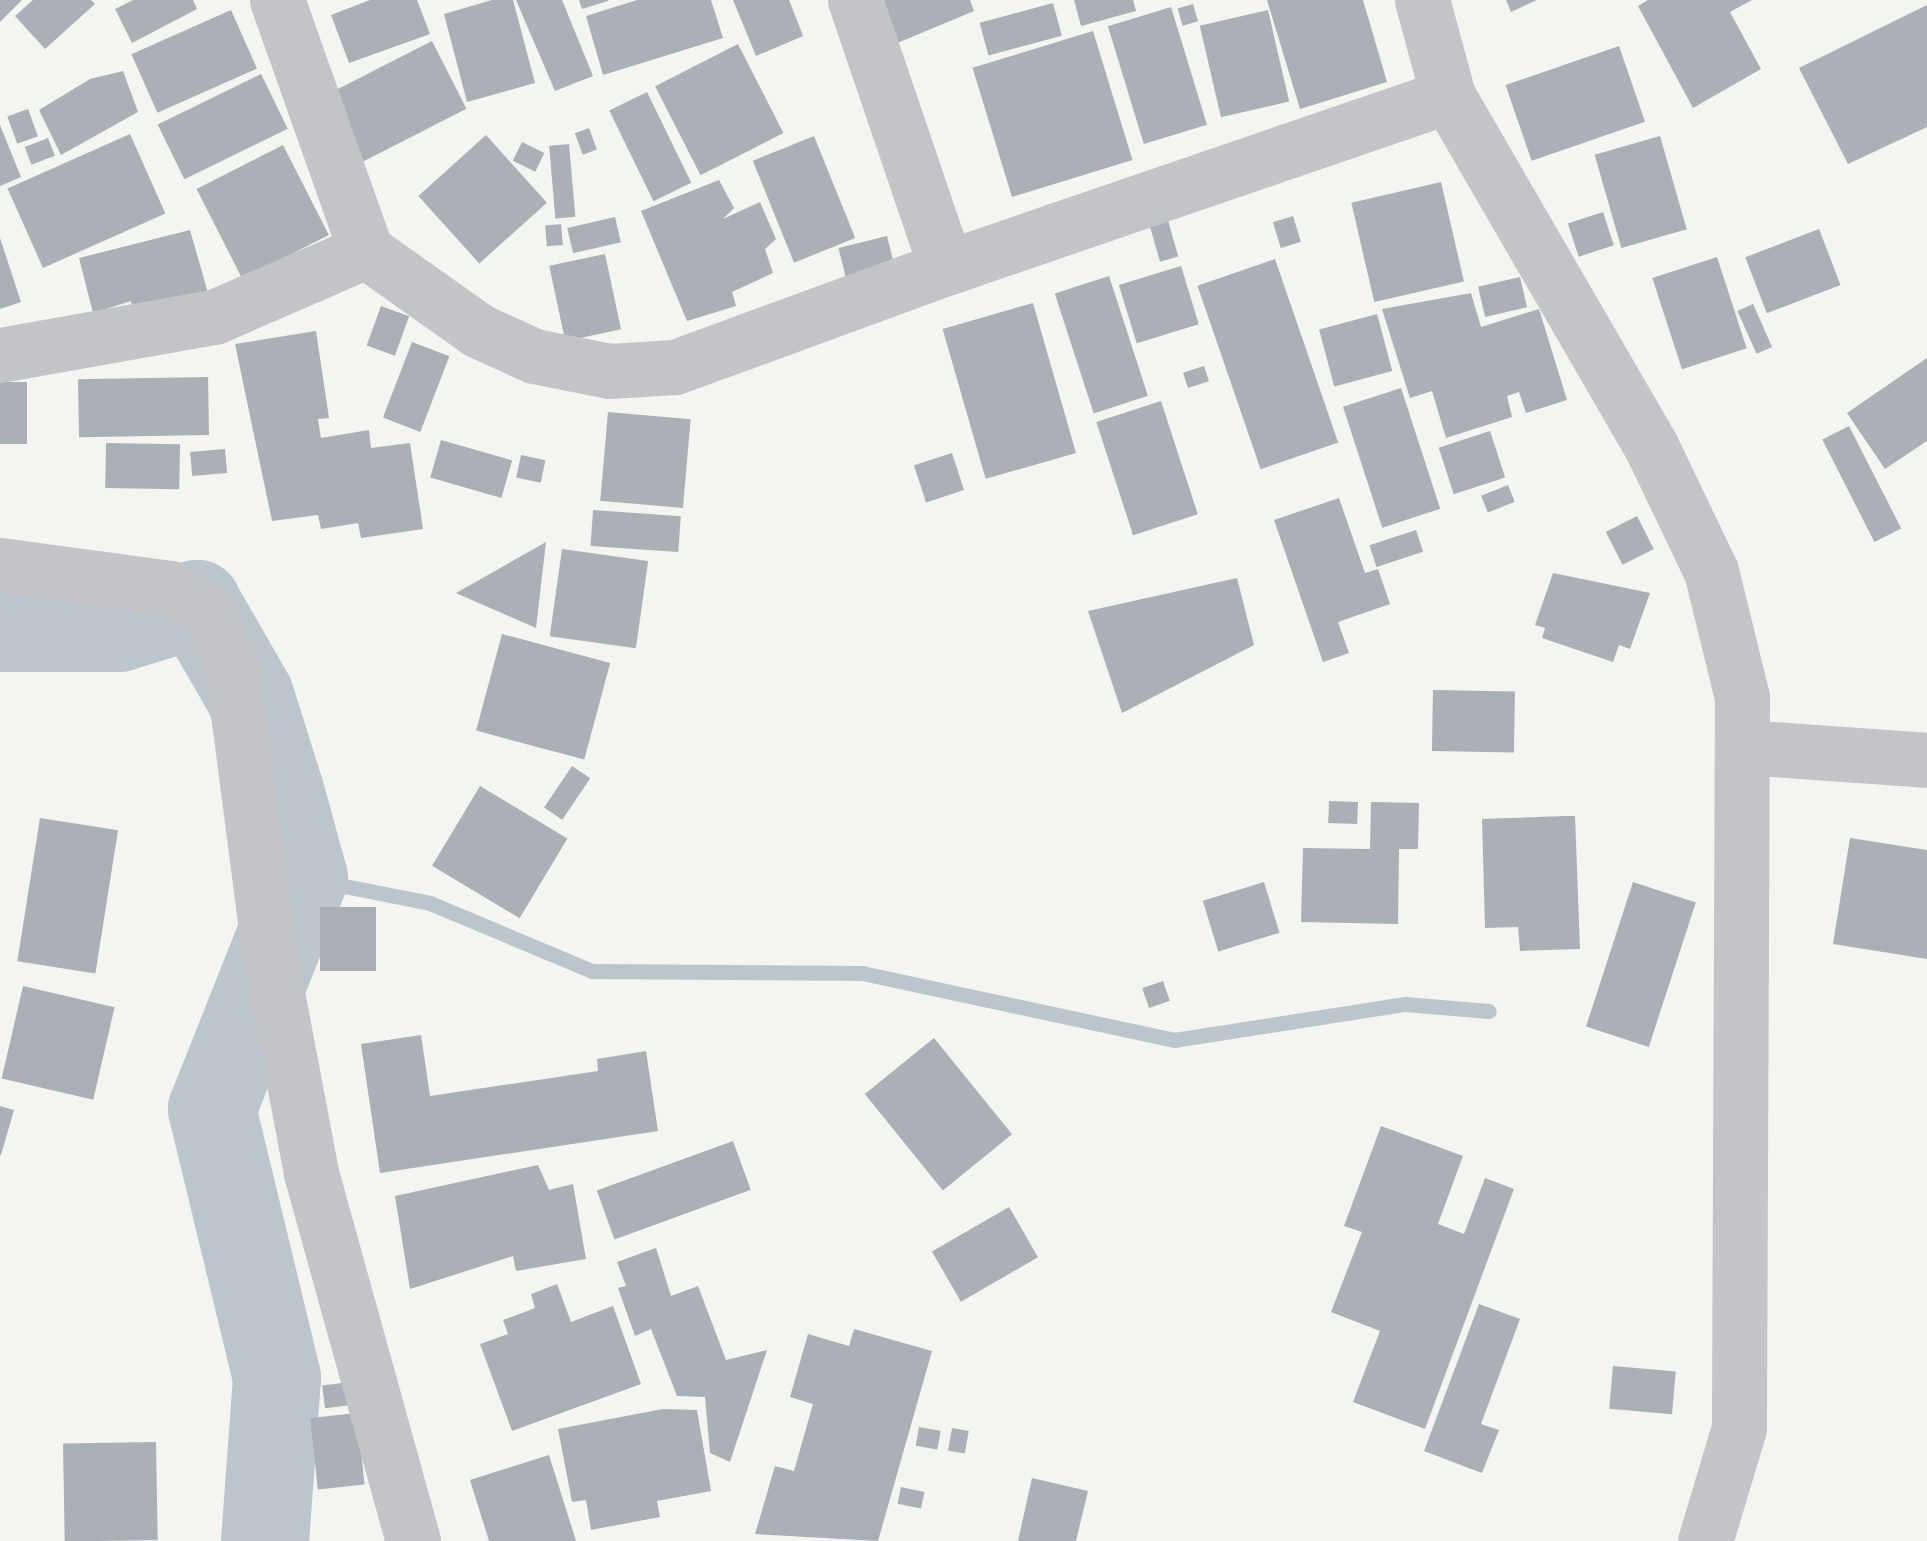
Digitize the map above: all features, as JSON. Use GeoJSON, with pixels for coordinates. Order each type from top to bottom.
{"type":"FeatureCollection","features":[{"type":"Feature","properties":{"kind":"street"},"geometry":{"type":"LineString","coordinates":[[276,0],[366,250],[479,332],[534,356],[610,371],[674,368],[946,268],[1448,96]]}},
{"type":"Feature","properties":{"kind":"street"},"geometry":{"type":"LineString","coordinates":[[855,0],[946,268]]}},
{"type":"Feature","properties":{"kind":"street"},"geometry":{"type":"LineString","coordinates":[[1422,0],[1448,96],[1650,446],[1711,571],[1742,697],[1739,1428],[1706,1541]]}},
{"type":"Feature","properties":{"kind":"street"},"geometry":{"type":"LineString","coordinates":[[0,356],[214,317],[366,250]]}},
{"type":"Feature","properties":{"kind":"street"},"geometry":{"type":"LineString","coordinates":[[0,565],[170,588],[209,614],[232,667],[268,945],[311,1173],[413,1541]]}},
{"type":"Feature","properties":{"kind":"street"},"geometry":{"type":"LineString","coordinates":[[1743,747],[1927,760]]}},
{"type":"Feature","properties":{"kind":"building"},"geometry":{"type":"Polygon","coordinates":[[[0,0],[22,0],[0,22],[0,0]]]}},
{"type":"Feature","properties":{"kind":"building"},"geometry":{"type":"Polygon","coordinates":[[[33,0],[91,0],[95,4],[45,49],[15,16],[33,0]]]}},
{"type":"Feature","properties":{"kind":"building"},"geometry":{"type":"Polygon","coordinates":[[[133,0],[193,0],[197,9],[132,43],[115,9],[133,0]]]}},
{"type":"Feature","properties":{"kind":"building"},"geometry":{"type":"Polygon","coordinates":[[[370,0],[417,0],[430,34],[349,63],[331,15],[370,0]]]}},
{"type":"Feature","properties":{"kind":"building"},"geometry":{"type":"Polygon","coordinates":[[[492,0],[513,0],[535,83],[467,102],[444,14],[492,0]]]}},
{"type":"Feature","properties":{"kind":"building"},"geometry":{"type":"Polygon","coordinates":[[[516,0],[562,0],[593,76],[555,91],[516,0]]]}},
{"type":"Feature","properties":{"kind":"building"},"geometry":{"type":"Polygon","coordinates":[[[579,0],[608,0],[608,1],[582,9],[579,0]]]}},
{"type":"Feature","properties":{"kind":"building"},"geometry":{"type":"Polygon","coordinates":[[[637,0],[711,0],[723,38],[603,75],[586,16],[637,0]]]}},
{"type":"Feature","properties":{"kind":"building"},"geometry":{"type":"Polygon","coordinates":[[[733,0],[789,0],[803,36],[756,56],[733,0]]]}},
{"type":"Feature","properties":{"kind":"building"},"geometry":{"type":"Polygon","coordinates":[[[877,0],[970,0],[974,11],[895,44],[877,0]]]}},
{"type":"Feature","properties":{"kind":"building"},"geometry":{"type":"Polygon","coordinates":[[[1074,0],[1133,0],[1136,11],[1081,26],[1074,0]]]}},
{"type":"Feature","properties":{"kind":"building"},"geometry":{"type":"Polygon","coordinates":[[[1267,0],[1363,0],[1387,82],[1300,109],[1267,0]]]}},
{"type":"Feature","properties":{"kind":"building"},"geometry":{"type":"Polygon","coordinates":[[[1506,0],[1537,0],[1511,12],[1506,0]]]}},
{"type":"Feature","properties":{"kind":"building"},"geometry":{"type":"Polygon","coordinates":[[[1648,0],[1752,0],[1730,12],[1761,69],[1693,108],[1638,6],[1648,0]]]}},
{"type":"Feature","properties":{"kind":"building"},"geometry":{"type":"Polygon","coordinates":[[[1053,3],[1062,36],[988,56],[980,23],[1053,3]]]}},
{"type":"Feature","properties":{"kind":"building"},"geometry":{"type":"Polygon","coordinates":[[[1193,4],[1198,21],[1183,26],[1178,8],[1193,4]]]}},
{"type":"Feature","properties":{"kind":"building"},"geometry":{"type":"Polygon","coordinates":[[[1927,5],[1927,127],[1848,164],[1799,68],[1927,5]]]}},
{"type":"Feature","properties":{"kind":"building"},"geometry":{"type":"Polygon","coordinates":[[[1171,7],[1207,125],[1144,144],[1108,26],[1171,7]]]}},
{"type":"Feature","properties":{"kind":"building"},"geometry":{"type":"Polygon","coordinates":[[[231,10],[257,68],[157,113],[131,54],[231,10]]]}},
{"type":"Feature","properties":{"kind":"building"},"geometry":{"type":"Polygon","coordinates":[[[1268,10],[1289,102],[1221,117],[1200,26],[1268,10]]]}},
{"type":"Feature","properties":{"kind":"building"},"geometry":{"type":"Polygon","coordinates":[[[1093,31],[1132,160],[1012,197],[973,68],[1093,31]]]}},
{"type":"Feature","properties":{"kind":"building"},"geometry":{"type":"Polygon","coordinates":[[[432,41],[467,109],[359,164],[324,96],[432,41]]]}},
{"type":"Feature","properties":{"kind":"building"},"geometry":{"type":"Polygon","coordinates":[[[738,44],[783,133],[701,175],[655,86],[738,44]]]}},
{"type":"Feature","properties":{"kind":"building"},"geometry":{"type":"Polygon","coordinates":[[[1619,46],[1645,122],[1532,161],[1506,85],[1619,46]]]}},
{"type":"Feature","properties":{"kind":"building"},"geometry":{"type":"Polygon","coordinates":[[[123,71],[138,112],[61,155],[39,110],[90,79],[123,71]]]}},
{"type":"Feature","properties":{"kind":"building"},"geometry":{"type":"Polygon","coordinates":[[[261,74],[288,129],[184,179],[158,124],[261,74]]]}},
{"type":"Feature","properties":{"kind":"building"},"geometry":{"type":"Polygon","coordinates":[[[647,92],[691,183],[654,201],[609,110],[647,92]]]}},
{"type":"Feature","properties":{"kind":"building"},"geometry":{"type":"Polygon","coordinates":[[[28,109],[38,136],[17,144],[7,117],[28,109]]]}},
{"type":"Feature","properties":{"kind":"building"},"geometry":{"type":"Polygon","coordinates":[[[0,125],[21,177],[0,186],[0,125]]]}},
{"type":"Feature","properties":{"kind":"building"},"geometry":{"type":"Polygon","coordinates":[[[589,128],[597,150],[583,155],[575,133],[589,128]]]}},
{"type":"Feature","properties":{"kind":"building"},"geometry":{"type":"Polygon","coordinates":[[[130,134],[165,213],[43,268],[8,189],[130,134]]]}},
{"type":"Feature","properties":{"kind":"building"},"geometry":{"type":"Polygon","coordinates":[[[486,135],[547,203],[479,264],[418,196],[486,135]]]}},
{"type":"Feature","properties":{"kind":"building"},"geometry":{"type":"Polygon","coordinates":[[[814,136],[855,238],[794,263],[753,161],[814,136]]]}},
{"type":"Feature","properties":{"kind":"building"},"geometry":{"type":"Polygon","coordinates":[[[1660,136],[1687,229],[1621,248],[1595,155],[1660,136]]]}},
{"type":"Feature","properties":{"kind":"building"},"geometry":{"type":"Polygon","coordinates":[[[48,138],[55,156],[31,165],[25,147],[48,138]]]}},
{"type":"Feature","properties":{"kind":"building"},"geometry":{"type":"Polygon","coordinates":[[[522,142],[544,153],[535,172],[513,161],[522,142]]]}},
{"type":"Feature","properties":{"kind":"building"},"geometry":{"type":"Polygon","coordinates":[[[569,144],[575,217],[555,218],[549,146],[569,144]]]}},
{"type":"Feature","properties":{"kind":"building"},"geometry":{"type":"Polygon","coordinates":[[[283,145],[329,235],[242,279],[197,189],[283,145]]]}},
{"type":"Feature","properties":{"kind":"building"},"geometry":{"type":"Polygon","coordinates":[[[719,180],[734,208],[723,219],[760,202],[776,239],[765,249],[773,273],[732,292],[736,306],[687,321],[641,211],[719,180]]]}},
{"type":"Feature","properties":{"kind":"building"},"geometry":{"type":"Polygon","coordinates":[[[1441,182],[1464,281],[1374,302],[1351,203],[1441,182]]]}},
{"type":"Feature","properties":{"kind":"building"},"geometry":{"type":"Polygon","coordinates":[[[1603,212],[1614,245],[1579,257],[1568,223],[1603,212]]]}},
{"type":"Feature","properties":{"kind":"building"},"geometry":{"type":"Polygon","coordinates":[[[1293,216],[1301,242],[1281,248],[1273,222],[1293,216]]]}},
{"type":"Feature","properties":{"kind":"building"},"geometry":{"type":"Polygon","coordinates":[[[615,217],[621,242],[573,253],[567,228],[615,217]]]}},
{"type":"Feature","properties":{"kind":"building"},"geometry":{"type":"Polygon","coordinates":[[[1167,217],[1178,256],[1160,262],[1149,222],[1167,217]]]}},
{"type":"Feature","properties":{"kind":"building"},"geometry":{"type":"Polygon","coordinates":[[[561,224],[563,245],[547,246],[545,225],[561,224]]]}},
{"type":"Feature","properties":{"kind":"building"},"geometry":{"type":"Polygon","coordinates":[[[1819,229],[1841,285],[1767,313],[1745,257],[1819,229]]]}},
{"type":"Feature","properties":{"kind":"building"},"geometry":{"type":"Polygon","coordinates":[[[190,230],[210,300],[134,315],[131,301],[93,313],[79,258],[190,230]]]}},
{"type":"Feature","properties":{"kind":"building"},"geometry":{"type":"Polygon","coordinates":[[[887,236],[895,268],[846,280],[838,248],[887,236]]]}},
{"type":"Feature","properties":{"kind":"building"},"geometry":{"type":"Polygon","coordinates":[[[0,238],[21,302],[0,309],[0,238]]]}},
{"type":"Feature","properties":{"kind":"building"},"geometry":{"type":"Polygon","coordinates":[[[605,254],[621,329],[565,341],[549,266],[605,254]]]}},
{"type":"Feature","properties":{"kind":"building"},"geometry":{"type":"Polygon","coordinates":[[[1717,257],[1747,348],[1682,369],[1652,278],[1717,257]]]}},
{"type":"Feature","properties":{"kind":"building"},"geometry":{"type":"Polygon","coordinates":[[[1275,259],[1338,442],[1261,469],[1197,286],[1275,259]]]}},
{"type":"Feature","properties":{"kind":"building"},"geometry":{"type":"Polygon","coordinates":[[[1181,266],[1199,324],[1137,343],[1119,285],[1181,266]]]}},
{"type":"Feature","properties":{"kind":"building"},"geometry":{"type":"Polygon","coordinates":[[[1109,276],[1148,396],[1094,413],[1055,294],[1109,276]]]}},
{"type":"Feature","properties":{"kind":"building"},"geometry":{"type":"Polygon","coordinates":[[[1520,277],[1527,307],[1485,317],[1478,287],[1520,277]]]}},
{"type":"Feature","properties":{"kind":"building"},"geometry":{"type":"Polygon","coordinates":[[[1471,293],[1481,327],[1539,309],[1567,400],[1526,413],[1519,392],[1507,396],[1512,417],[1446,438],[1432,391],[1410,398],[1382,309],[1471,293]]]}},
{"type":"Feature","properties":{"kind":"building"},"geometry":{"type":"Polygon","coordinates":[[[1033,303],[1076,453],[986,479],[943,329],[1033,303]]]}},
{"type":"Feature","properties":{"kind":"building"},"geometry":{"type":"Polygon","coordinates":[[[1753,304],[1772,347],[1757,354],[1737,311],[1753,304]]]}},
{"type":"Feature","properties":{"kind":"building"},"geometry":{"type":"Polygon","coordinates":[[[381,306],[409,316],[395,356],[367,345],[381,306]]]}},
{"type":"Feature","properties":{"kind":"building"},"geometry":{"type":"Polygon","coordinates":[[[1377,314],[1392,371],[1334,387],[1319,330],[1377,314]]]}},
{"type":"Feature","properties":{"kind":"building"},"geometry":{"type":"Polygon","coordinates":[[[316,331],[329,418],[318,419],[321,438],[369,430],[371,448],[410,443],[423,529],[361,538],[358,523],[321,529],[318,515],[272,521],[235,344],[316,331]]]}},
{"type":"Feature","properties":{"kind":"building"},"geometry":{"type":"Polygon","coordinates":[[[412,342],[449,356],[420,432],[383,418],[412,342]]]}},
{"type":"Feature","properties":{"kind":"building"},"geometry":{"type":"Polygon","coordinates":[[[1927,358],[1927,441],[1885,469],[1847,413],[1927,358]]]}},
{"type":"Feature","properties":{"kind":"building"},"geometry":{"type":"Polygon","coordinates":[[[1204,366],[1209,381],[1188,388],[1183,373],[1204,366]]]}},
{"type":"Feature","properties":{"kind":"building"},"geometry":{"type":"Polygon","coordinates":[[[208,377],[209,435],[79,437],[78,379],[208,377]]]}},
{"type":"Feature","properties":{"kind":"building"},"geometry":{"type":"Polygon","coordinates":[[[0,382],[27,382],[27,444],[0,444],[0,382]]]}},
{"type":"Feature","properties":{"kind":"building"},"geometry":{"type":"Polygon","coordinates":[[[1401,388],[1440,509],[1382,528],[1343,407],[1401,388]]]}},
{"type":"Feature","properties":{"kind":"building"},"geometry":{"type":"Polygon","coordinates":[[[1161,401],[1198,514],[1133,535],[1096,422],[1161,401]]]}},
{"type":"Feature","properties":{"kind":"building"},"geometry":{"type":"Polygon","coordinates":[[[608,412],[691,419],[683,508],[600,501],[608,412]]]}},
{"type":"Feature","properties":{"kind":"building"},"geometry":{"type":"Polygon","coordinates":[[[1849,426],[1901,528],[1874,542],[1822,440],[1849,426]]]}},
{"type":"Feature","properties":{"kind":"building"},"geometry":{"type":"Polygon","coordinates":[[[1490,431],[1505,478],[1454,494],[1439,448],[1490,431]]]}},
{"type":"Feature","properties":{"kind":"building"},"geometry":{"type":"Polygon","coordinates":[[[441,440],[512,460],[501,498],[430,477],[441,440]]]}},
{"type":"Feature","properties":{"kind":"building"},"geometry":{"type":"Polygon","coordinates":[[[106,443],[180,444],[179,489],[105,488],[106,443]]]}},
{"type":"Feature","properties":{"kind":"building"},"geometry":{"type":"Polygon","coordinates":[[[225,449],[227,473],[192,476],[190,452],[225,449]]]}},
{"type":"Feature","properties":{"kind":"building"},"geometry":{"type":"Polygon","coordinates":[[[952,453],[964,490],[926,502],[914,465],[952,453]]]}},
{"type":"Feature","properties":{"kind":"building"},"geometry":{"type":"Polygon","coordinates":[[[521,455],[545,460],[541,483],[516,477],[521,455]]]}},
{"type":"Feature","properties":{"kind":"building"},"geometry":{"type":"Polygon","coordinates":[[[1508,485],[1515,502],[1488,513],[1481,496],[1508,485]]]}},
{"type":"Feature","properties":{"kind":"building"},"geometry":{"type":"Polygon","coordinates":[[[1339,498],[1365,573],[1378,569],[1390,604],[1338,622],[1349,653],[1323,662],[1274,520],[1339,498]]]}},
{"type":"Feature","properties":{"kind":"building"},"geometry":{"type":"Polygon","coordinates":[[[593,510],[681,516],[678,552],[590,546],[593,510]]]}},
{"type":"Feature","properties":{"kind":"building"},"geometry":{"type":"Polygon","coordinates":[[[1637,516],[1654,549],[1623,565],[1606,532],[1637,516]]]}},
{"type":"Feature","properties":{"kind":"building"},"geometry":{"type":"Polygon","coordinates":[[[1416,530],[1423,552],[1377,567],[1369,545],[1416,530]]]}},
{"type":"Feature","properties":{"kind":"building"},"geometry":{"type":"Polygon","coordinates":[[[546,542],[536,628],[456,593],[546,542]]]}},
{"type":"Feature","properties":{"kind":"building"},"geometry":{"type":"Polygon","coordinates":[[[562,549],[648,561],[636,648],[550,636],[562,549]]]}},
{"type":"Feature","properties":{"kind":"building"},"geometry":{"type":"Polygon","coordinates":[[[1553,573],[1650,593],[1630,649],[1619,645],[1613,662],[1542,638],[1545,628],[1535,625],[1553,573]]]}},
{"type":"Feature","properties":{"kind":"building"},"geometry":{"type":"Polygon","coordinates":[[[1237,578],[1254,645],[1122,713],[1088,611],[1237,578]]]}},
{"type":"Feature","properties":{"kind":"building"},"geometry":{"type":"Polygon","coordinates":[[[502,634],[610,663],[584,760],[476,731],[502,634]]]}},
{"type":"Feature","properties":{"kind":"building"},"geometry":{"type":"Polygon","coordinates":[[[1433,690],[1515,691],[1514,752],[1432,751],[1433,690]]]}},
{"type":"Feature","properties":{"kind":"building"},"geometry":{"type":"Polygon","coordinates":[[[572,766],[590,778],[562,820],[544,807],[572,766]]]}},
{"type":"Feature","properties":{"kind":"building"},"geometry":{"type":"Polygon","coordinates":[[[480,786],[567,839],[520,918],[432,866],[480,786]]]}},
{"type":"Feature","properties":{"kind":"building"},"geometry":{"type":"Polygon","coordinates":[[[1329,801],[1358,802],[1357,824],[1328,823],[1329,801]]]}},
{"type":"Feature","properties":{"kind":"building"},"geometry":{"type":"Polygon","coordinates":[[[1371,802],[1419,803],[1418,849],[1399,849],[1398,924],[1301,922],[1303,848],[1370,849],[1371,802]]]}},
{"type":"Feature","properties":{"kind":"building"},"geometry":{"type":"Polygon","coordinates":[[[1575,816],[1580,949],[1520,951],[1518,927],[1485,928],[1482,819],[1575,816]]]}},
{"type":"Feature","properties":{"kind":"building"},"geometry":{"type":"Polygon","coordinates":[[[40,818],[118,830],[95,974],[17,961],[40,818]]]}},
{"type":"Feature","properties":{"kind":"building"},"geometry":{"type":"Polygon","coordinates":[[[1850,838],[1927,850],[1927,959],[1833,944],[1850,838]]]}},
{"type":"Feature","properties":{"kind":"building"},"geometry":{"type":"Polygon","coordinates":[[[1264,882],[1279,933],[1218,951],[1203,901],[1264,882]]]}},
{"type":"Feature","properties":{"kind":"building"},"geometry":{"type":"Polygon","coordinates":[[[1633,882],[1696,902],[1649,1047],[1586,1027],[1633,882]]]}},
{"type":"Feature","properties":{"kind":"building"},"geometry":{"type":"Polygon","coordinates":[[[320,907],[376,907],[376,971],[320,971],[320,907]]]}},
{"type":"Feature","properties":{"kind":"building"},"geometry":{"type":"Polygon","coordinates":[[[1163,981],[1170,1001],[1149,1008],[1142,988],[1163,981]]]}},
{"type":"Feature","properties":{"kind":"building"},"geometry":{"type":"Polygon","coordinates":[[[23,986],[115,1007],[93,1100],[2,1079],[23,986]]]}},
{"type":"Feature","properties":{"kind":"building"},"geometry":{"type":"Polygon","coordinates":[[[421,1035],[430,1096],[598,1071],[597,1059],[646,1051],[658,1131],[380,1173],[361,1044],[421,1035]]]}},
{"type":"Feature","properties":{"kind":"building"},"geometry":{"type":"Polygon","coordinates":[[[934,1038],[1012,1134],[943,1190],[865,1094],[934,1038]]]}},
{"type":"Feature","properties":{"kind":"building"},"geometry":{"type":"Polygon","coordinates":[[[0,1106],[14,1110],[1,1155],[0,1155],[0,1106]]]}},
{"type":"Feature","properties":{"kind":"building"},"geometry":{"type":"Polygon","coordinates":[[[1381,1126],[1463,1156],[1438,1224],[1464,1234],[1485,1178],[1514,1189],[1425,1429],[1353,1402],[1380,1331],[1331,1312],[1362,1232],[1344,1226],[1381,1126]]]}},
{"type":"Feature","properties":{"kind":"building"},"geometry":{"type":"Polygon","coordinates":[[[733,1141],[751,1190],[615,1239],[597,1191],[733,1141]]]}},
{"type":"Feature","properties":{"kind":"building"},"geometry":{"type":"Polygon","coordinates":[[[538,1165],[549,1190],[573,1184],[586,1259],[516,1271],[513,1256],[410,1289],[395,1196],[538,1165]]]}},
{"type":"Feature","properties":{"kind":"building"},"geometry":{"type":"Polygon","coordinates":[[[1009,1207],[1038,1257],[961,1302],[932,1252],[1009,1207]]]}},
{"type":"Feature","properties":{"kind":"building"},"geometry":{"type":"Polygon","coordinates":[[[656,1248],[671,1296],[698,1286],[726,1360],[767,1350],[730,1462],[710,1453],[705,1397],[677,1396],[651,1329],[635,1336],[618,1288],[626,1286],[617,1262],[656,1248]]]}},
{"type":"Feature","properties":{"kind":"building"},"geometry":{"type":"Polygon","coordinates":[[[557,1284],[571,1322],[613,1306],[641,1384],[512,1431],[480,1344],[508,1334],[503,1320],[535,1308],[531,1294],[557,1284]]]}},
{"type":"Feature","properties":{"kind":"building"},"geometry":{"type":"Polygon","coordinates":[[[1479,1304],[1520,1319],[1481,1424],[1499,1430],[1482,1473],[1424,1451],[1479,1304]]]}},
{"type":"Feature","properties":{"kind":"building"},"geometry":{"type":"Polygon","coordinates":[[[854,1329],[932,1351],[878,1541],[755,1534],[775,1466],[794,1471],[813,1404],[790,1397],[808,1334],[849,1346],[854,1329]]]}},
{"type":"Feature","properties":{"kind":"building"},"geometry":{"type":"Polygon","coordinates":[[[1613,1366],[1676,1371],[1672,1414],[1609,1409],[1613,1366]]]}},
{"type":"Feature","properties":{"kind":"building"},"geometry":{"type":"Polygon","coordinates":[[[350,1382],[353,1405],[325,1408],[322,1385],[350,1382]]]}},
{"type":"Feature","properties":{"kind":"building"},"geometry":{"type":"Polygon","coordinates":[[[663,1409],[697,1410],[711,1491],[657,1501],[660,1517],[591,1530],[586,1500],[572,1502],[558,1429],[663,1409]]]}},
{"type":"Feature","properties":{"kind":"building"},"geometry":{"type":"Polygon","coordinates":[[[357,1413],[365,1485],[318,1490],[310,1418],[357,1413]]]}},
{"type":"Feature","properties":{"kind":"building"},"geometry":{"type":"Polygon","coordinates":[[[919,1427],[941,1431],[937,1450],[916,1446],[919,1427]]]}},
{"type":"Feature","properties":{"kind":"building"},"geometry":{"type":"Polygon","coordinates":[[[952,1428],[969,1431],[965,1454],[948,1451],[952,1428]]]}},
{"type":"Feature","properties":{"kind":"building"},"geometry":{"type":"Polygon","coordinates":[[[156,1442],[158,1540],[65,1541],[63,1444],[156,1442]]]}},
{"type":"Feature","properties":{"kind":"building"},"geometry":{"type":"Polygon","coordinates":[[[549,1455],[576,1541],[489,1541],[470,1480],[549,1455]]]}},
{"type":"Feature","properties":{"kind":"building"},"geometry":{"type":"Polygon","coordinates":[[[1032,1478],[1088,1491],[1076,1541],[1018,1541],[1032,1478]]]}},
{"type":"Feature","properties":{"kind":"building"},"geometry":{"type":"Polygon","coordinates":[[[901,1487],[924,1492],[921,1509],[897,1504],[901,1487]]]}},
{"type":"Feature","properties":{"kind":"waterway"},"geometry":{"type":"LineString","coordinates":[[0,628],[119,628],[197,604],[250,696],[280,791],[304,878],[212,1109],[277,1378],[265,1541]]}},
{"type":"Feature","properties":{"kind":"waterway"},"geometry":{"type":"LineString","coordinates":[[304,878],[430,903],[592,971],[862,973],[1174,1040],[1405,1004],[1489,1011]]}}]}
